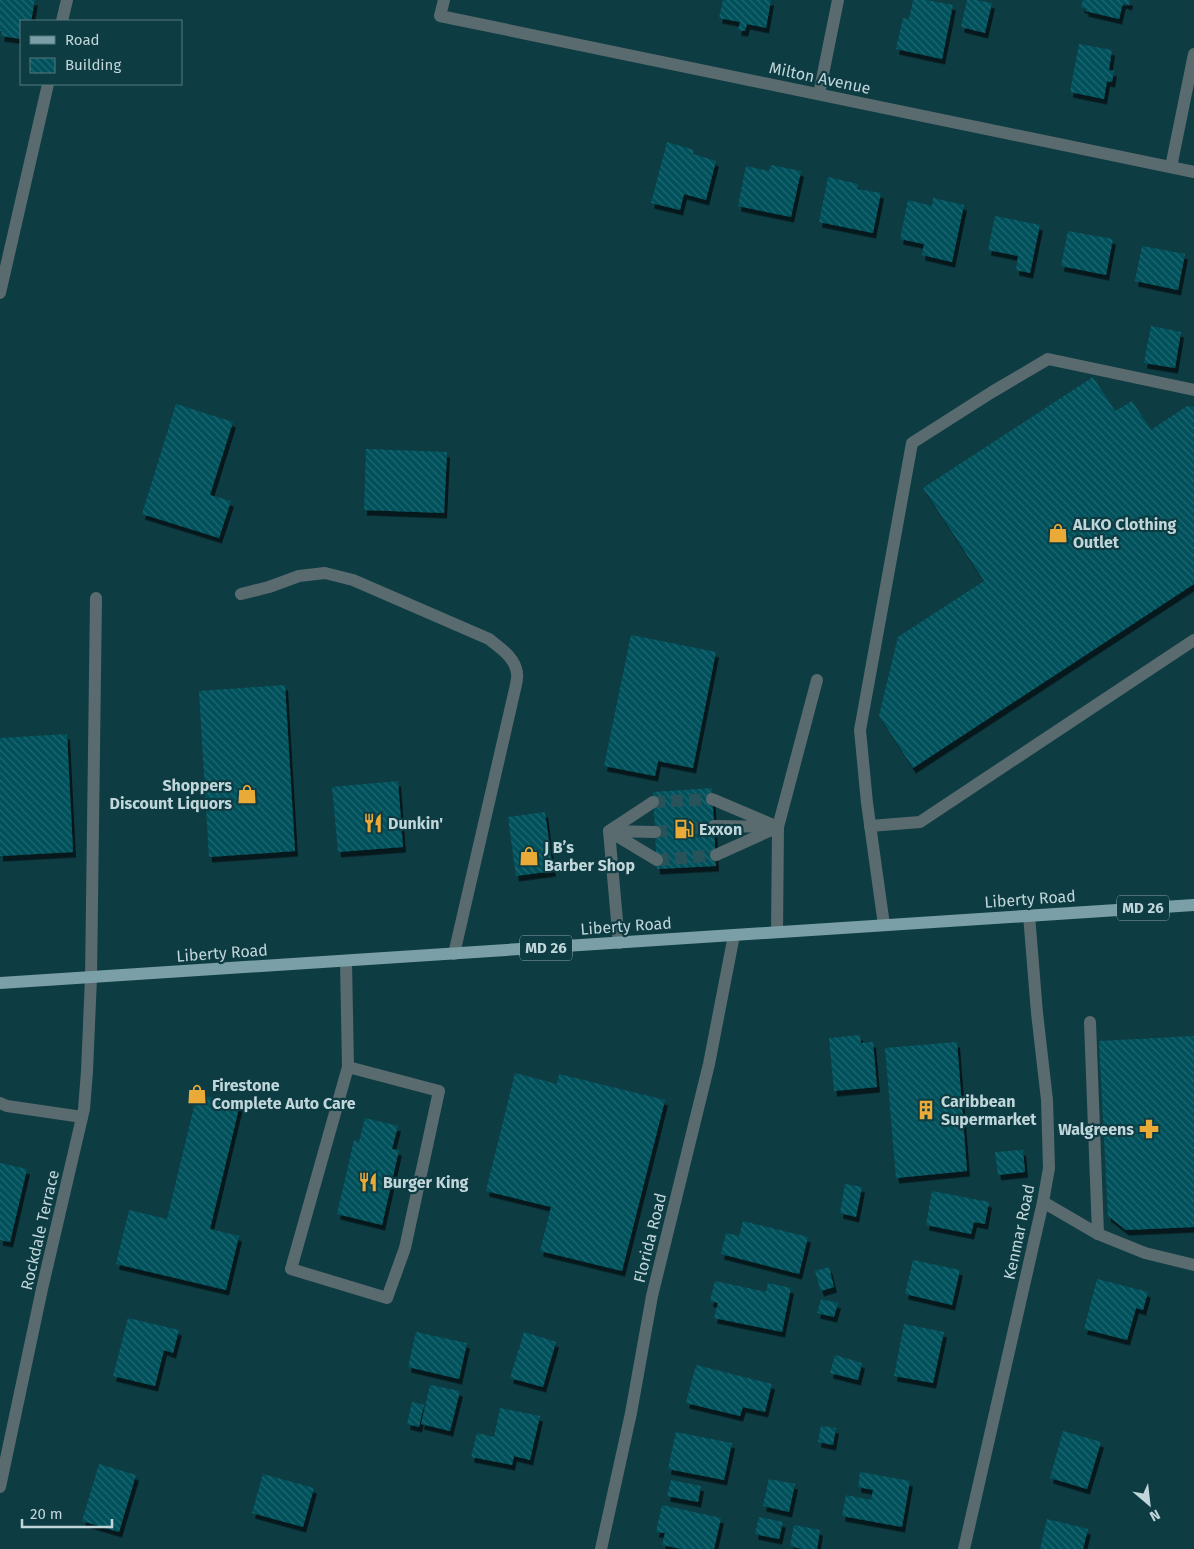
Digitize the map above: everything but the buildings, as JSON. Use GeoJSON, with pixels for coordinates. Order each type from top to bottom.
{"type":"FeatureCollection","features":[{"type":"Feature","properties":{"kind":"main road","name":"Liberty Road"},"geometry":{"type":"LineString","coordinates":[[0,983],[1194,905]]}},
{"type":"Feature","properties":{"kind":"street"},"geometry":{"type":"LineString","coordinates":[[62,20],[67,0]]}},
{"type":"Feature","properties":{"kind":"street","name":"Milton Avenue"},"geometry":{"type":"LineString","coordinates":[[444,0],[440,16],[1194,172]]}},
{"type":"Feature","properties":{"kind":"street"},"geometry":{"type":"LineString","coordinates":[[818,94],[838,0]]}},
{"type":"Feature","properties":{"kind":"street"},"geometry":{"type":"LineString","coordinates":[[1171,167],[1194,54]]}},
{"type":"Feature","properties":{"kind":"street"},"geometry":{"type":"LineString","coordinates":[[0,292],[48,85]]}},
{"type":"Feature","properties":{"kind":"street"},"geometry":{"type":"LineString","coordinates":[[884,925],[867,803],[860,730],[912,443],[1048,359],[1194,390]]}},
{"type":"Feature","properties":{"kind":"street"},"geometry":{"type":"LineString","coordinates":[[241,594],[269,587],[298,576],[325,572],[353,580],[489,640],[506,652],[514,663],[517,673],[515,689],[454,954]]}},
{"type":"Feature","properties":{"kind":"street","name":"Rockdale Terrace"},"geometry":{"type":"LineString","coordinates":[[0,1487],[42,1289],[82,1117],[87,1070],[92,978],[96,598]]}},
{"type":"Feature","properties":{"kind":"street"},"geometry":{"type":"LineString","coordinates":[[870,826],[920,822],[1194,640]]}},
{"type":"Feature","properties":{"kind":"street"},"geometry":{"type":"LineString","coordinates":[[777,932],[778,827],[817,680]]}},
{"type":"Feature","properties":{"kind":"street"},"geometry":{"type":"LineString","coordinates":[[712,799],[778,827]]}},
{"type":"Feature","properties":{"kind":"street"},"geometry":{"type":"LineString","coordinates":[[609,832],[653,802]]}},
{"type":"Feature","properties":{"kind":"street"},"geometry":{"type":"LineString","coordinates":[[714,826],[778,827]]}},
{"type":"Feature","properties":{"kind":"street"},"geometry":{"type":"LineString","coordinates":[[716,855],[778,827]]}},
{"type":"Feature","properties":{"kind":"street"},"geometry":{"type":"LineString","coordinates":[[609,832],[655,832]]}},
{"type":"Feature","properties":{"kind":"street"},"geometry":{"type":"LineString","coordinates":[[609,832],[657,860]]}},
{"type":"Feature","properties":{"kind":"street"},"geometry":{"type":"LineString","coordinates":[[609,832],[619,943]]}},
{"type":"Feature","properties":{"kind":"street","name":"Kenmar Road"},"geometry":{"type":"LineString","coordinates":[[964,1549],[1043,1202],[1049,1168],[1048,1100],[1037,1014],[1029,916]]}},
{"type":"Feature","properties":{"kind":"street","name":"Florida Road"},"geometry":{"type":"LineString","coordinates":[[601,1549],[631,1413],[652,1296],[710,1064],[734,935]]}},
{"type":"Feature","properties":{"kind":"street"},"geometry":{"type":"LineString","coordinates":[[346,960],[348,1067],[291,1269],[387,1298],[404,1248],[438,1091],[348,1067]]}},
{"type":"Feature","properties":{"kind":"street"},"geometry":{"type":"LineString","coordinates":[[1090,1022],[1098,1234]]}},
{"type":"Feature","properties":{"kind":"street"},"geometry":{"type":"LineString","coordinates":[[0,1103],[7,1106],[82,1117]]}},
{"type":"Feature","properties":{"kind":"street"},"geometry":{"type":"LineString","coordinates":[[1043,1202],[1098,1234],[1145,1253],[1194,1265]]}},
{"type":"Feature","properties":{"kind":"tunnel"},"geometry":{"type":"LineString","coordinates":[[653,802],[712,799]]}},
{"type":"Feature","properties":{"kind":"tunnel"},"geometry":{"type":"LineString","coordinates":[[655,832],[714,826]]}},
{"type":"Feature","properties":{"kind":"tunnel"},"geometry":{"type":"LineString","coordinates":[[657,860],[716,855]]}},
{"type":"Feature","properties":{"kind":"place","name":"ALKO Clothing Outlet"},"geometry":{"type":"Point","coordinates":[1058,533]}},
{"type":"Feature","properties":{"kind":"place","name":"Shoppers Discount Liquors"},"geometry":{"type":"Point","coordinates":[247,794]}},
{"type":"Feature","properties":{"kind":"place","name":"Dunkin'"},"geometry":{"type":"Point","coordinates":[373,823]}},
{"type":"Feature","properties":{"kind":"place","name":"Exxon"},"geometry":{"type":"Point","coordinates":[684,829]}},
{"type":"Feature","properties":{"kind":"place","name":"J B’s Barber Shop"},"geometry":{"type":"Point","coordinates":[529,856]}},
{"type":"Feature","properties":{"kind":"place","name":"Firestone Complete Auto Care"},"geometry":{"type":"Point","coordinates":[197,1094]}},
{"type":"Feature","properties":{"kind":"place","name":"Caribbean Supermarket"},"geometry":{"type":"Point","coordinates":[926,1110]}},
{"type":"Feature","properties":{"kind":"place","name":"Walgreens"},"geometry":{"type":"Point","coordinates":[1149,1129]}},
{"type":"Feature","properties":{"kind":"place","name":"Burger King"},"geometry":{"type":"Point","coordinates":[368,1182]}}]}
